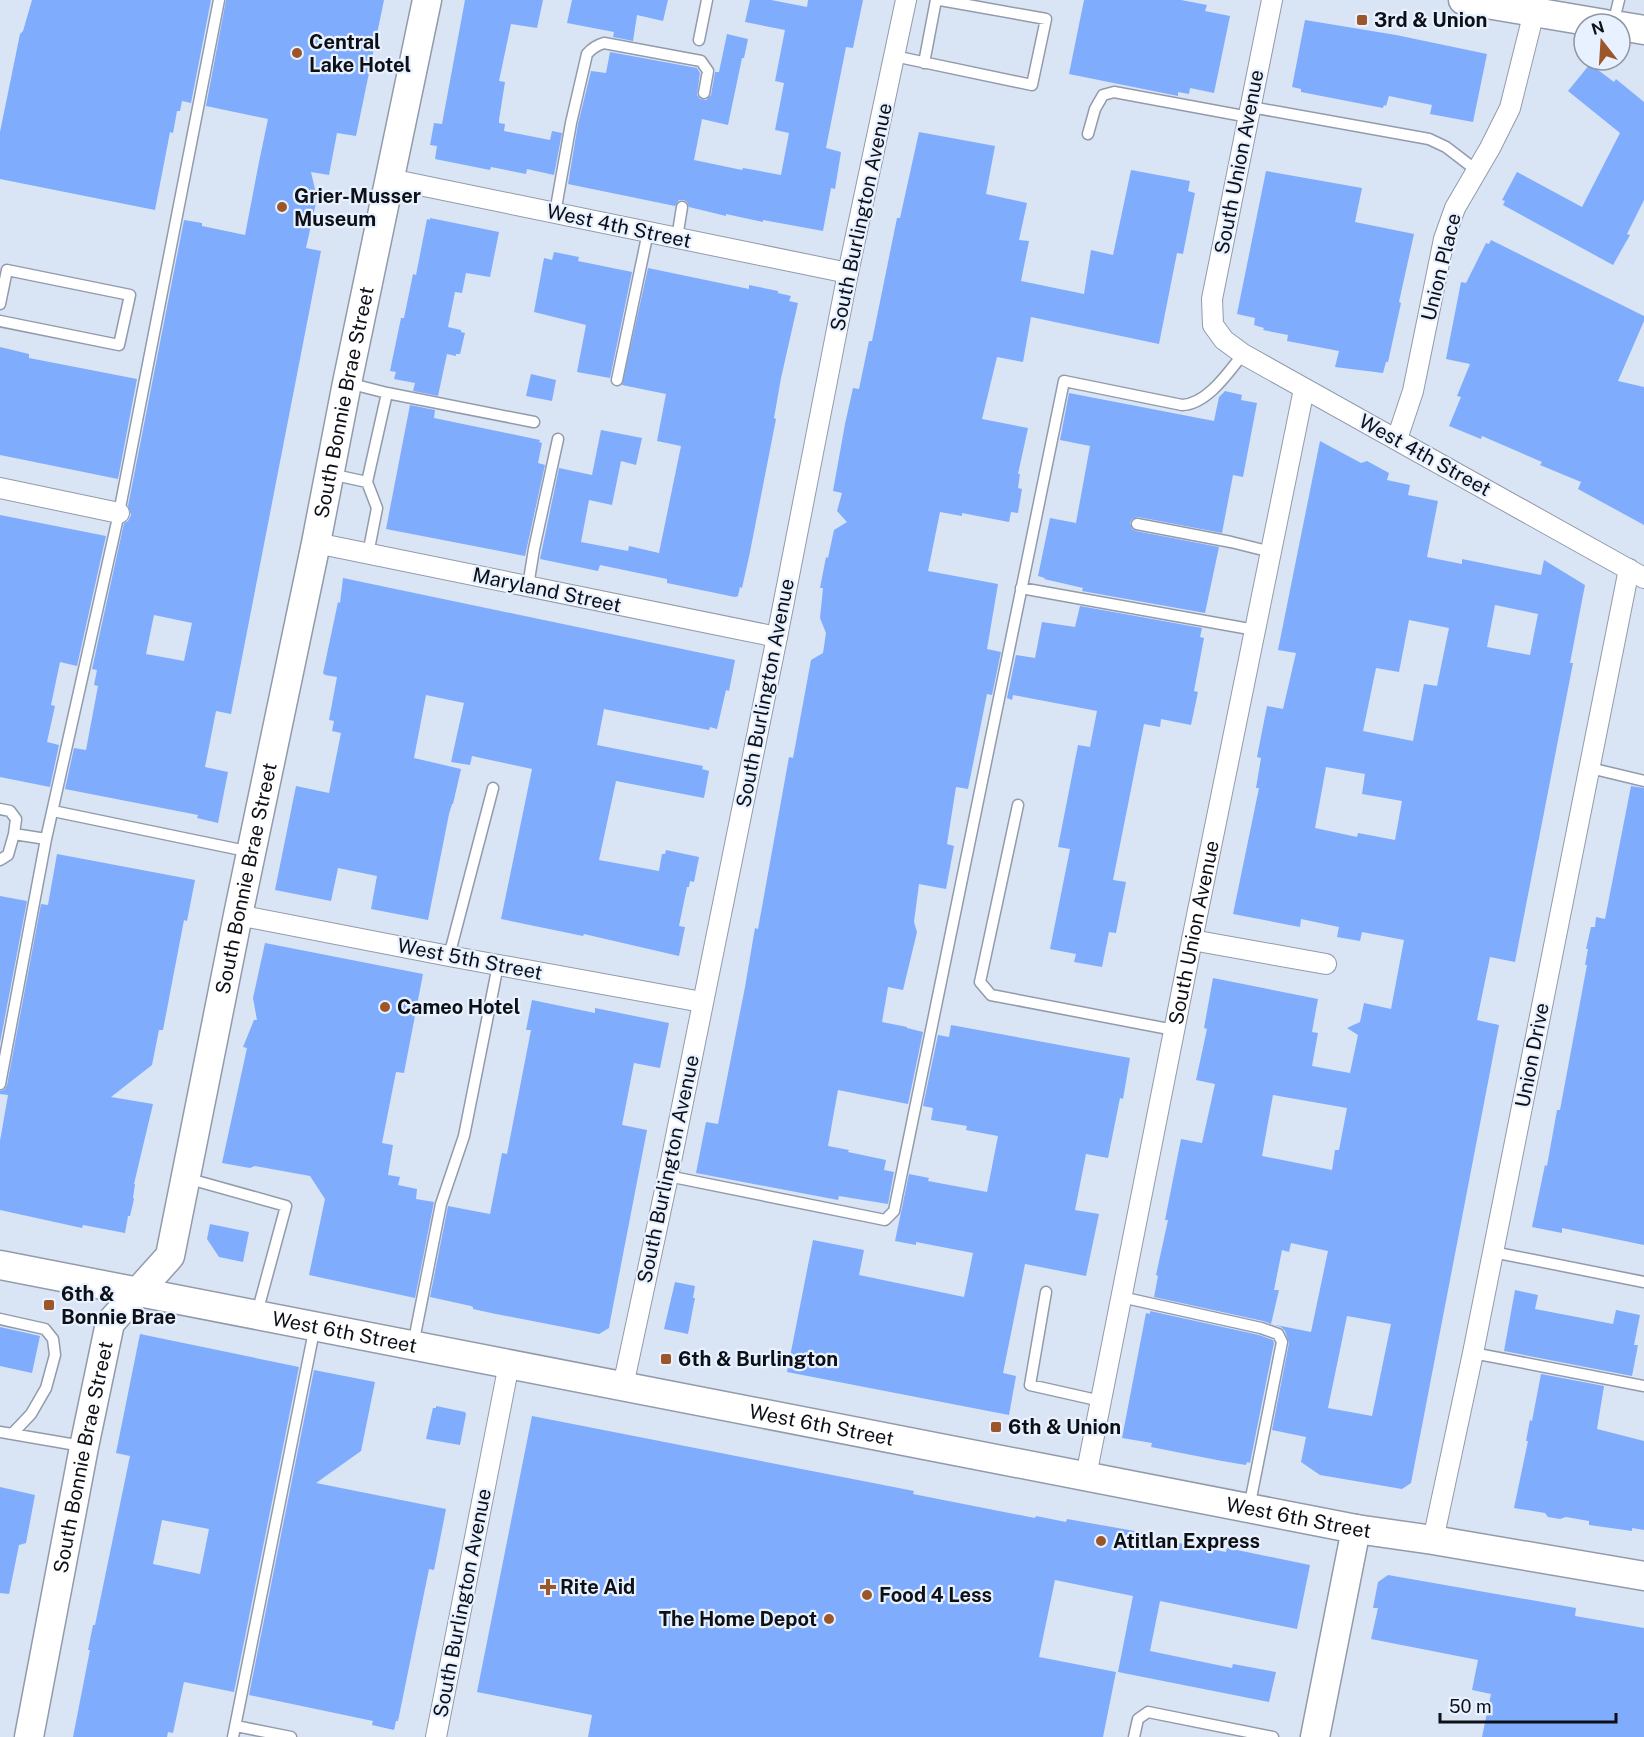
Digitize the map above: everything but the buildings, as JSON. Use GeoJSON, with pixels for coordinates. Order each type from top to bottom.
{"type":"FeatureCollection","features":[{"type":"Feature","properties":{"kind":"street","name":"South Bonnie Brae Street"},"geometry":{"type":"LineString","coordinates":[[29,1737],[110,1323],[170,1256],[427,0]]}},
{"type":"Feature","properties":{"kind":"street","name":"South Burlington Avenue"},"geometry":{"type":"LineString","coordinates":[[623,1386],[777,638],[848,273],[906,0]]}},
{"type":"Feature","properties":{"kind":"street","name":"South Union Avenue"},"geometry":{"type":"LineString","coordinates":[[1213,325],[1212,299],[1272,0]]}},
{"type":"Feature","properties":{"kind":"street"},"geometry":{"type":"LineString","coordinates":[[1463,0],[1535,6],[1572,16]]}},
{"type":"Feature","properties":{"kind":"street","name":"Union Place"},"geometry":{"type":"LineString","coordinates":[[1397,439],[1413,392],[1444,239],[1455,208],[1510,108],[1535,6]]}},
{"type":"Feature","properties":{"kind":"street","name":"West 4th Street"},"geometry":{"type":"LineString","coordinates":[[390,179],[848,273]]}},
{"type":"Feature","properties":{"kind":"street","name":"West 4th Street"},"geometry":{"type":"LineString","coordinates":[[1213,325],[1224,340],[1243,354],[1636,573]]}},
{"type":"Feature","properties":{"kind":"street","name":"South Union Avenue"},"geometry":{"type":"LineString","coordinates":[[1086,1476],[1304,389]]}},
{"type":"Feature","properties":{"kind":"street"},"geometry":{"type":"LineString","coordinates":[[0,488],[119,513]]}},
{"type":"Feature","properties":{"kind":"street","name":"Maryland Street"},"geometry":{"type":"LineString","coordinates":[[316,543],[777,638]]}},
{"type":"Feature","properties":{"kind":"street","name":"Union Drive"},"geometry":{"type":"LineString","coordinates":[[1433,1540],[1473,1353],[1590,768],[1636,573]]}},
{"type":"Feature","properties":{"kind":"street","name":"West 5th Street"},"geometry":{"type":"LineString","coordinates":[[238,915],[702,1002]]}},
{"type":"Feature","properties":{"kind":"street"},"geometry":{"type":"LineString","coordinates":[[1192,940],[1326,964]]}},
{"type":"Feature","properties":{"kind":"street","name":"West 6th Street"},"geometry":{"type":"LineString","coordinates":[[0,1264],[1356,1529],[1644,1576]]}},
{"type":"Feature","properties":{"kind":"street","name":"South Burlington Avenue"},"geometry":{"type":"LineString","coordinates":[[436,1737],[508,1364]]}},
{"type":"Feature","properties":{"kind":"street"},"geometry":{"type":"LineString","coordinates":[[1315,1737],[1356,1529]]}},
{"type":"Feature","properties":{"kind":"lane"},"geometry":{"type":"LineString","coordinates":[[0,1083],[46,839],[119,513],[219,0]]}},
{"type":"Feature","properties":{"kind":"lane"},"geometry":{"type":"LineString","coordinates":[[699,40],[707,0]]}},
{"type":"Feature","properties":{"kind":"lane"},"geometry":{"type":"LineString","coordinates":[[894,56],[924,63],[1032,85],[1046,19],[938,0],[924,63]]}},
{"type":"Feature","properties":{"kind":"lane"},"geometry":{"type":"LineString","coordinates":[[555,213],[587,54],[597,44],[604,43],[700,61],[708,71],[704,93]]}},
{"type":"Feature","properties":{"kind":"lane"},"geometry":{"type":"LineString","coordinates":[[1088,134],[1095,110],[1103,95],[1114,92],[1429,139],[1446,147],[1476,170]]}},
{"type":"Feature","properties":{"kind":"lane"},"geometry":{"type":"LineString","coordinates":[[677,238],[682,207]]}},
{"type":"Feature","properties":{"kind":"lane"},"geometry":{"type":"LineString","coordinates":[[617,380],[648,232]]}},
{"type":"Feature","properties":{"kind":"lane"},"geometry":{"type":"LineString","coordinates":[[0,304],[7,270],[130,295],[119,345],[0,321]]}},
{"type":"Feature","properties":{"kind":"lane"},"geometry":{"type":"LineString","coordinates":[[668,1176],[885,1220],[894,1211],[1064,381],[1190,405],[1198,401],[1223,379],[1243,354]]}},
{"type":"Feature","properties":{"kind":"lane"},"geometry":{"type":"LineString","coordinates":[[347,383],[534,422]]}},
{"type":"Feature","properties":{"kind":"lane"},"geometry":{"type":"LineString","coordinates":[[368,554],[377,508],[367,482],[387,393]]}},
{"type":"Feature","properties":{"kind":"lane"},"geometry":{"type":"LineString","coordinates":[[528,586],[558,439]]}},
{"type":"Feature","properties":{"kind":"lane"},"geometry":{"type":"LineString","coordinates":[[330,474],[367,482]]}},
{"type":"Feature","properties":{"kind":"lane"},"geometry":{"type":"LineString","coordinates":[[1137,524],[1271,552]]}},
{"type":"Feature","properties":{"kind":"lane"},"geometry":{"type":"LineString","coordinates":[[1021,588],[1255,630]]}},
{"type":"Feature","properties":{"kind":"lane"},"geometry":{"type":"LineString","coordinates":[[1590,768],[1644,781]]}},
{"type":"Feature","properties":{"kind":"lane"},"geometry":{"type":"LineString","coordinates":[[449,956],[493,788]]}},
{"type":"Feature","properties":{"kind":"lane"},"geometry":{"type":"LineString","coordinates":[[1018,805],[980,982],[991,995],[1174,1030]]}},
{"type":"Feature","properties":{"kind":"lane"},"geometry":{"type":"LineString","coordinates":[[0,808],[10,811],[16,819],[8,855],[0,860]]}},
{"type":"Feature","properties":{"kind":"lane"},"geometry":{"type":"LineString","coordinates":[[53,811],[252,852]]}},
{"type":"Feature","properties":{"kind":"lane"},"geometry":{"type":"LineString","coordinates":[[14,834],[46,839]]}},
{"type":"Feature","properties":{"kind":"lane"},"geometry":{"type":"LineString","coordinates":[[413,1345],[441,1204],[464,1137],[498,965]]}},
{"type":"Feature","properties":{"kind":"lane"},"geometry":{"type":"LineString","coordinates":[[185,1178],[286,1206],[257,1315]]}},
{"type":"Feature","properties":{"kind":"lane"},"geometry":{"type":"LineString","coordinates":[[1493,1252],[1644,1282]]}},
{"type":"Feature","properties":{"kind":"lane"},"geometry":{"type":"LineString","coordinates":[[1046,1293],[1030,1385],[1101,1401]]}},
{"type":"Feature","properties":{"kind":"lane"},"geometry":{"type":"LineString","coordinates":[[1121,1297],[1261,1328],[1278,1334],[1282,1342],[1282,1353],[1249,1508]]}},
{"type":"Feature","properties":{"kind":"lane"},"geometry":{"type":"LineString","coordinates":[[0,1319],[45,1329],[53,1339],[55,1355],[46,1388],[31,1414],[12,1434]]}},
{"type":"Feature","properties":{"kind":"lane"},"geometry":{"type":"LineString","coordinates":[[291,1737],[235,1732],[315,1326]]}},
{"type":"Feature","properties":{"kind":"lane"},"geometry":{"type":"LineString","coordinates":[[1473,1353],[1644,1386]]}},
{"type":"Feature","properties":{"kind":"lane"},"geometry":{"type":"LineString","coordinates":[[0,1431],[84,1447]]}},
{"type":"Feature","properties":{"kind":"lane"},"geometry":{"type":"LineString","coordinates":[[1134,1737],[1138,1719],[1148,1712],[1273,1737]]}},
{"type":"Feature","properties":{"kind":"place","name":"3rd & Union"},"geometry":{"type":"Point","coordinates":[1362,20]}},
{"type":"Feature","properties":{"kind":"place","name":"Central Lake Hotel"},"geometry":{"type":"Point","coordinates":[297,53]}},
{"type":"Feature","properties":{"kind":"place","name":"Grier-Musser Museum"},"geometry":{"type":"Point","coordinates":[282,207]}},
{"type":"Feature","properties":{"kind":"place","name":"Cameo Hotel"},"geometry":{"type":"Point","coordinates":[385,1007]}},
{"type":"Feature","properties":{"kind":"place","name":"6th & Bonnie Brae"},"geometry":{"type":"Point","coordinates":[49,1305]}},
{"type":"Feature","properties":{"kind":"place","name":"6th & Burlington"},"geometry":{"type":"Point","coordinates":[666,1359]}},
{"type":"Feature","properties":{"kind":"place","name":"6th & Union"},"geometry":{"type":"Point","coordinates":[996,1427]}},
{"type":"Feature","properties":{"kind":"place","name":"Atitlan Express"},"geometry":{"type":"Point","coordinates":[1101,1541]}},
{"type":"Feature","properties":{"kind":"place","name":"Rite Aid"},"geometry":{"type":"Point","coordinates":[548,1587]}},
{"type":"Feature","properties":{"kind":"place","name":"Food 4 Less"},"geometry":{"type":"Point","coordinates":[867,1595]}},
{"type":"Feature","properties":{"kind":"place","name":"The Home Depot"},"geometry":{"type":"Point","coordinates":[829,1619]}}]}
